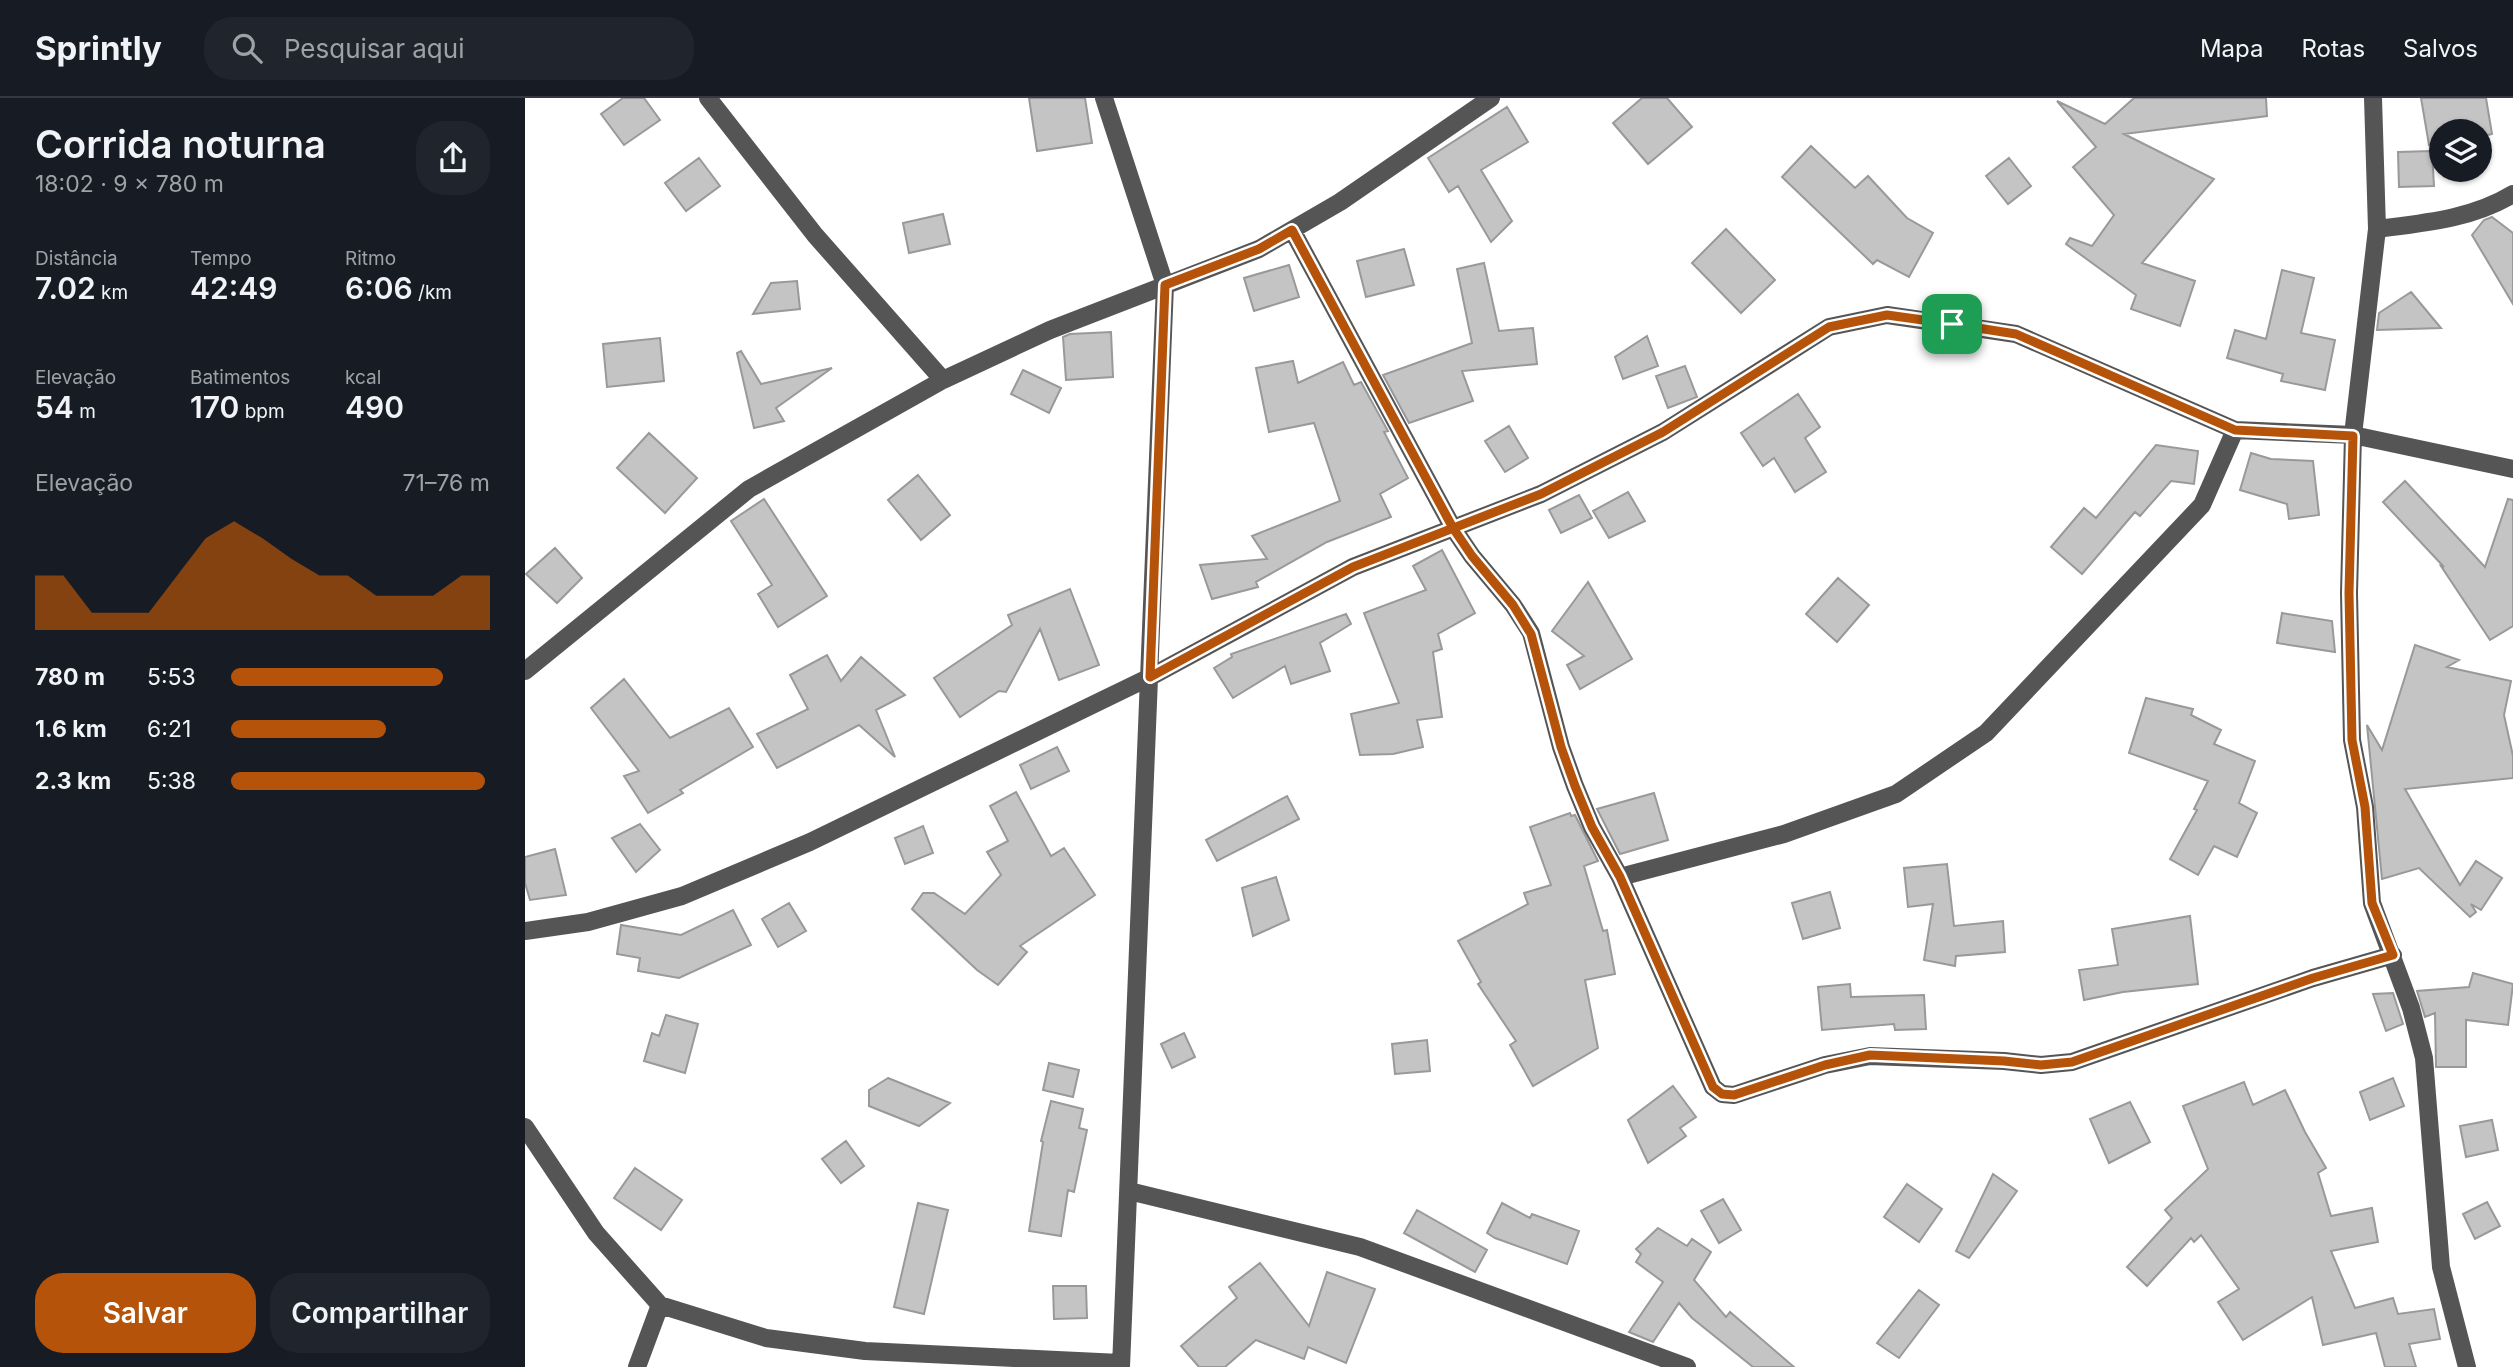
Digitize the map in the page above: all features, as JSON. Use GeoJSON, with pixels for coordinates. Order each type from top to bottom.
{"type":"FeatureCollection","features":[{"type":"Feature","properties":{"kind":"street"},"geometry":{"type":"LineString","coordinates":[[708,98],[815,235],[943,380]]}},
{"type":"Feature","properties":{"kind":"street"},"geometry":{"type":"LineString","coordinates":[[525,1127],[596,1233],[660,1304],[766,1338],[853,1349],[1120,1365],[1165,285],[1104,98]]}},
{"type":"Feature","properties":{"kind":"street"},"geometry":{"type":"LineString","coordinates":[[525,671],[750,489],[943,380],[1050,330],[1259,249],[1340,202],[1490,98]]}},
{"type":"Feature","properties":{"kind":"street"},"geometry":{"type":"LineString","coordinates":[[2373,98],[2377,229],[2353,436],[2349,593],[2352,740],[2365,807],[2372,903],[2411,1008],[2424,1058],[2441,1267],[2467,1367]]}},
{"type":"Feature","properties":{"kind":"street"},"geometry":{"type":"LineString","coordinates":[[2377,229],[2471,214],[2491,207],[2513,194]]}},
{"type":"Feature","properties":{"kind":"street"},"geometry":{"type":"LineString","coordinates":[[1292,230],[1453,528],[1472,556],[1513,605],[1531,634],[1561,747],[1592,827],[1620,877],[1713,1087],[1722,1094],[1734,1095],[1825,1065],[1870,1055],[2041,1065],[2072,1062],[2313,978],[2393,955]]}},
{"type":"Feature","properties":{"kind":"street"},"geometry":{"type":"LineString","coordinates":[[525,931],[588,922],[682,896],[810,842],[1150,677],[1353,567],[1541,494],[1663,432],[1829,327],[1887,315],[2016,334],[2235,430],[2353,436],[2513,469]]}},
{"type":"Feature","properties":{"kind":"street"},"geometry":{"type":"LineString","coordinates":[[1620,877],[1784,834],[1896,794],[1986,733],[2202,505],[2235,430]]}},
{"type":"Feature","properties":{"kind":"street"},"geometry":{"type":"LineString","coordinates":[[1129,1191],[1360,1247],[1687,1367]]}},
{"type":"Feature","properties":{"kind":"street"},"geometry":{"type":"LineString","coordinates":[[637,1367],[660,1304]]}},
{"type":"Feature","properties":{"kind":"building"},"geometry":{"type":"Polygon","coordinates":[[[623,98],[644,98],[660,120],[624,145],[601,114],[623,98]]]}},
{"type":"Feature","properties":{"kind":"building"},"geometry":{"type":"Polygon","coordinates":[[[1029,98],[1085,98],[1092,143],[1037,151],[1029,98]]]}},
{"type":"Feature","properties":{"kind":"building"},"geometry":{"type":"Polygon","coordinates":[[[1642,98],[1667,98],[1692,127],[1648,164],[1613,123],[1642,98]]]}},
{"type":"Feature","properties":{"kind":"building"},"geometry":{"type":"Polygon","coordinates":[[[2134,98],[2266,98],[2267,116],[2124,134],[2214,179],[2142,263],[2195,281],[2180,326],[2131,309],[2136,295],[2066,244],[2070,238],[2092,246],[2114,215],[2073,167],[2096,147],[2057,101],[2105,124],[2134,98]]]}},
{"type":"Feature","properties":{"kind":"building"},"geometry":{"type":"Polygon","coordinates":[[[2421,98],[2486,98],[2490,119],[2429,119],[2429,145],[2421,98]]]}},
{"type":"Feature","properties":{"kind":"building"},"geometry":{"type":"Polygon","coordinates":[[[1507,107],[1528,142],[1481,170],[1512,221],[1491,242],[1458,186],[1449,192],[1428,158],[1507,107]]]}},
{"type":"Feature","properties":{"kind":"building"},"geometry":{"type":"Polygon","coordinates":[[[1811,146],[1855,188],[1868,176],[1907,218],[1933,233],[1909,277],[1877,260],[1873,264],[1782,177],[1811,146]]]}},
{"type":"Feature","properties":{"kind":"building"},"geometry":{"type":"Polygon","coordinates":[[[2429,151],[2429,182],[2434,182],[2434,186],[2399,187],[2398,152],[2429,151]]]}},
{"type":"Feature","properties":{"kind":"building"},"geometry":{"type":"Polygon","coordinates":[[[699,158],[720,186],[686,211],[665,183],[699,158]]]}},
{"type":"Feature","properties":{"kind":"building"},"geometry":{"type":"Polygon","coordinates":[[[2009,158],[2031,186],[2008,204],[1986,176],[2009,158]]]}},
{"type":"Feature","properties":{"kind":"building"},"geometry":{"type":"Polygon","coordinates":[[[943,214],[950,244],[909,253],[903,223],[943,214]]]}},
{"type":"Feature","properties":{"kind":"building"},"geometry":{"type":"Polygon","coordinates":[[[2492,217],[2513,233],[2513,304],[2472,235],[2484,220],[2492,217]]]}},
{"type":"Feature","properties":{"kind":"building"},"geometry":{"type":"Polygon","coordinates":[[[1726,229],[1775,280],[1741,313],[1692,263],[1726,229]]]}},
{"type":"Feature","properties":{"kind":"building"},"geometry":{"type":"Polygon","coordinates":[[[1404,249],[1414,285],[1366,297],[1357,261],[1404,249]]]}},
{"type":"Feature","properties":{"kind":"building"},"geometry":{"type":"Polygon","coordinates":[[[1484,263],[1499,331],[1533,328],[1537,364],[1462,371],[1473,401],[1409,423],[1383,375],[1472,343],[1457,269],[1484,263]]]}},
{"type":"Feature","properties":{"kind":"building"},"geometry":{"type":"Polygon","coordinates":[[[1289,265],[1299,297],[1254,311],[1244,278],[1289,265]]]}},
{"type":"Feature","properties":{"kind":"building"},"geometry":{"type":"Polygon","coordinates":[[[2282,270],[2314,278],[2301,333],[2335,340],[2325,390],[2281,381],[2283,374],[2227,358],[2235,330],[2266,339],[2282,270]]]}},
{"type":"Feature","properties":{"kind":"building"},"geometry":{"type":"Polygon","coordinates":[[[797,281],[800,309],[753,314],[771,283],[797,281]]]}},
{"type":"Feature","properties":{"kind":"building"},"geometry":{"type":"Polygon","coordinates":[[[2411,292],[2441,328],[2377,330],[2379,313],[2411,292]]]}},
{"type":"Feature","properties":{"kind":"building"},"geometry":{"type":"Polygon","coordinates":[[[1111,332],[1113,377],[1066,380],[1063,337],[1070,334],[1111,332]]]}},
{"type":"Feature","properties":{"kind":"building"},"geometry":{"type":"Polygon","coordinates":[[[1647,336],[1658,366],[1623,379],[1615,357],[1647,336]]]}},
{"type":"Feature","properties":{"kind":"building"},"geometry":{"type":"Polygon","coordinates":[[[660,338],[664,381],[607,387],[603,344],[660,338]]]}},
{"type":"Feature","properties":{"kind":"building"},"geometry":{"type":"Polygon","coordinates":[[[741,351],[761,384],[832,368],[776,408],[784,421],[754,428],[737,353],[741,351]]]}},
{"type":"Feature","properties":{"kind":"building"},"geometry":{"type":"Polygon","coordinates":[[[1293,361],[1298,383],[1343,362],[1354,385],[1361,382],[1388,431],[1384,432],[1408,478],[1380,494],[1391,517],[1327,542],[1256,582],[1258,587],[1212,599],[1200,565],[1267,559],[1252,536],[1340,501],[1314,423],[1269,432],[1256,368],[1293,361]]]}},
{"type":"Feature","properties":{"kind":"building"},"geometry":{"type":"Polygon","coordinates":[[[1685,366],[1697,397],[1668,408],[1656,376],[1685,366]]]}},
{"type":"Feature","properties":{"kind":"building"},"geometry":{"type":"Polygon","coordinates":[[[1023,370],[1061,388],[1049,413],[1011,394],[1023,370]]]}},
{"type":"Feature","properties":{"kind":"building"},"geometry":{"type":"Polygon","coordinates":[[[1798,394],[1820,427],[1805,438],[1826,472],[1795,492],[1774,458],[1763,466],[1741,433],[1798,394]]]}},
{"type":"Feature","properties":{"kind":"building"},"geometry":{"type":"Polygon","coordinates":[[[1509,426],[1528,458],[1505,472],[1485,441],[1509,426]]]}},
{"type":"Feature","properties":{"kind":"building"},"geometry":{"type":"Polygon","coordinates":[[[649,433],[697,478],[665,513],[617,468],[649,433]]]}},
{"type":"Feature","properties":{"kind":"building"},"geometry":{"type":"Polygon","coordinates":[[[2156,445],[2198,451],[2194,484],[2171,481],[2140,516],[2135,512],[2082,574],[2051,547],[2084,508],[2096,518],[2156,445]]]}},
{"type":"Feature","properties":{"kind":"building"},"geometry":{"type":"Polygon","coordinates":[[[2251,453],[2271,459],[2313,461],[2319,515],[2289,519],[2287,504],[2240,490],[2251,453]]]}},
{"type":"Feature","properties":{"kind":"building"},"geometry":{"type":"Polygon","coordinates":[[[918,475],[950,515],[921,540],[888,500],[918,475]]]}},
{"type":"Feature","properties":{"kind":"building"},"geometry":{"type":"Polygon","coordinates":[[[2405,481],[2485,567],[2508,499],[2513,500],[2513,626],[2490,640],[2441,566],[2444,567],[2383,502],[2405,481]]]}},
{"type":"Feature","properties":{"kind":"building"},"geometry":{"type":"Polygon","coordinates":[[[1628,492],[1645,521],[1609,538],[1593,511],[1628,492]]]}},
{"type":"Feature","properties":{"kind":"building"},"geometry":{"type":"Polygon","coordinates":[[[1579,495],[1592,518],[1561,533],[1549,510],[1579,495]]]}},
{"type":"Feature","properties":{"kind":"building"},"geometry":{"type":"Polygon","coordinates":[[[764,499],[827,596],[778,627],[758,594],[772,585],[731,521],[764,499]]]}},
{"type":"Feature","properties":{"kind":"building"},"geometry":{"type":"Polygon","coordinates":[[[555,548],[582,578],[557,603],[526,574],[555,548]]]}},
{"type":"Feature","properties":{"kind":"building"},"geometry":{"type":"Polygon","coordinates":[[[1442,550],[1475,613],[1438,634],[1442,649],[1433,652],[1442,717],[1417,720],[1423,747],[1393,754],[1360,755],[1351,714],[1399,703],[1364,613],[1426,590],[1413,566],[1442,550]]]}},
{"type":"Feature","properties":{"kind":"building"},"geometry":{"type":"Polygon","coordinates":[[[1838,578],[1869,605],[1837,642],[1806,614],[1838,578]]]}},
{"type":"Feature","properties":{"kind":"building"},"geometry":{"type":"Polygon","coordinates":[[[1588,582],[1632,659],[1580,689],[1567,665],[1584,656],[1552,631],[1588,582]]]}},
{"type":"Feature","properties":{"kind":"building"},"geometry":{"type":"Polygon","coordinates":[[[1070,589],[1099,665],[1059,680],[1040,629],[1006,692],[999,691],[960,717],[934,678],[1012,625],[1008,615],[1070,589]]]}},
{"type":"Feature","properties":{"kind":"building"},"geometry":{"type":"Polygon","coordinates":[[[2282,613],[2332,621],[2335,652],[2277,643],[2282,613]]]}},
{"type":"Feature","properties":{"kind":"building"},"geometry":{"type":"Polygon","coordinates":[[[1346,614],[1351,624],[1320,643],[1330,671],[1291,684],[1285,666],[1233,698],[1214,668],[1232,657],[1231,654],[1346,614]]]}},
{"type":"Feature","properties":{"kind":"building"},"geometry":{"type":"Polygon","coordinates":[[[2415,645],[2459,660],[2447,667],[2511,681],[2504,715],[2513,756],[2513,778],[2405,789],[2460,885],[2476,861],[2502,878],[2481,910],[2471,904],[2476,912],[2470,917],[2419,868],[2382,879],[2367,725],[2382,750],[2415,645]]]}},
{"type":"Feature","properties":{"kind":"building"},"geometry":{"type":"Polygon","coordinates":[[[827,655],[841,681],[861,657],[905,695],[876,710],[895,757],[859,725],[777,768],[757,734],[808,709],[790,675],[827,655]]]}},
{"type":"Feature","properties":{"kind":"building"},"geometry":{"type":"Polygon","coordinates":[[[624,679],[670,738],[729,708],[753,747],[680,790],[683,793],[648,813],[624,776],[639,771],[591,708],[624,679]]]}},
{"type":"Feature","properties":{"kind":"building"},"geometry":{"type":"Polygon","coordinates":[[[2146,698],[2193,709],[2191,715],[2221,730],[2214,744],[2255,761],[2239,803],[2257,813],[2237,857],[2214,846],[2198,875],[2170,859],[2197,810],[2194,809],[2208,781],[2129,753],[2146,698]]]}},
{"type":"Feature","properties":{"kind":"building"},"geometry":{"type":"Polygon","coordinates":[[[1057,747],[1069,771],[1031,789],[1020,765],[1057,747]]]}},
{"type":"Feature","properties":{"kind":"building"},"geometry":{"type":"Polygon","coordinates":[[[1016,792],[1051,856],[1064,848],[1095,895],[1020,946],[1027,952],[998,985],[977,970],[912,909],[923,893],[934,893],[965,914],[1001,875],[987,852],[1008,841],[990,806],[1016,792]]]}},
{"type":"Feature","properties":{"kind":"building"},"geometry":{"type":"Polygon","coordinates":[[[1654,793],[1668,840],[1620,854],[1597,809],[1654,793]]]}},
{"type":"Feature","properties":{"kind":"building"},"geometry":{"type":"Polygon","coordinates":[[[1287,796],[1299,819],[1217,861],[1206,840],[1287,796]]]}},
{"type":"Feature","properties":{"kind":"building"},"geometry":{"type":"Polygon","coordinates":[[[1570,813],[1571,816],[1575,815],[1598,861],[1584,866],[1603,931],[1607,930],[1615,974],[1585,980],[1598,1048],[1533,1086],[1510,1045],[1516,1041],[1478,984],[1481,982],[1458,941],[1528,904],[1524,893],[1551,885],[1530,827],[1570,813]]]}},
{"type":"Feature","properties":{"kind":"building"},"geometry":{"type":"Polygon","coordinates":[[[640,824],[660,850],[636,872],[612,838],[640,824]]]}},
{"type":"Feature","properties":{"kind":"building"},"geometry":{"type":"Polygon","coordinates":[[[923,826],[933,853],[905,864],[895,838],[923,826]]]}},
{"type":"Feature","properties":{"kind":"building"},"geometry":{"type":"Polygon","coordinates":[[[555,849],[566,895],[530,900],[525,883],[525,857],[555,849]]]}},
{"type":"Feature","properties":{"kind":"building"},"geometry":{"type":"Polygon","coordinates":[[[1947,864],[1954,926],[2003,921],[2005,952],[1956,956],[1955,966],[1924,960],[1933,904],[1908,907],[1904,868],[1947,864]]]}},
{"type":"Feature","properties":{"kind":"building"},"geometry":{"type":"Polygon","coordinates":[[[1276,877],[1289,920],[1253,936],[1242,888],[1276,877]]]}},
{"type":"Feature","properties":{"kind":"building"},"geometry":{"type":"Polygon","coordinates":[[[1830,892],[1840,928],[1803,939],[1792,903],[1830,892]]]}},
{"type":"Feature","properties":{"kind":"building"},"geometry":{"type":"Polygon","coordinates":[[[789,903],[806,931],[778,947],[762,919],[789,903]]]}},
{"type":"Feature","properties":{"kind":"building"},"geometry":{"type":"Polygon","coordinates":[[[733,910],[751,945],[679,978],[638,971],[640,958],[617,954],[621,925],[681,935],[733,910]]]}},
{"type":"Feature","properties":{"kind":"building"},"geometry":{"type":"Polygon","coordinates":[[[2190,916],[2198,984],[2123,992],[2084,1000],[2079,970],[2118,965],[2112,929],[2190,916]]]}},
{"type":"Feature","properties":{"kind":"building"},"geometry":{"type":"Polygon","coordinates":[[[2473,973],[2513,984],[2508,1025],[2466,1020],[2466,1067],[2436,1067],[2435,1013],[2425,1017],[2417,991],[2469,987],[2473,973]]]}},
{"type":"Feature","properties":{"kind":"building"},"geometry":{"type":"Polygon","coordinates":[[[1850,984],[1851,997],[1924,995],[1926,1029],[1895,1030],[1894,1024],[1822,1030],[1818,987],[1850,984]]]}},
{"type":"Feature","properties":{"kind":"building"},"geometry":{"type":"Polygon","coordinates":[[[2393,993],[2403,1024],[2386,1031],[2373,994],[2393,993]]]}},
{"type":"Feature","properties":{"kind":"building"},"geometry":{"type":"Polygon","coordinates":[[[666,1015],[698,1024],[685,1073],[644,1061],[652,1033],[659,1036],[666,1015]]]}},
{"type":"Feature","properties":{"kind":"building"},"geometry":{"type":"Polygon","coordinates":[[[1184,1033],[1195,1057],[1172,1068],[1161,1044],[1184,1033]]]}},
{"type":"Feature","properties":{"kind":"building"},"geometry":{"type":"Polygon","coordinates":[[[1427,1040],[1430,1071],[1395,1074],[1392,1044],[1427,1040]]]}},
{"type":"Feature","properties":{"kind":"building"},"geometry":{"type":"Polygon","coordinates":[[[1049,1063],[1079,1070],[1073,1097],[1043,1090],[1049,1063]]]}},
{"type":"Feature","properties":{"kind":"building"},"geometry":{"type":"Polygon","coordinates":[[[888,1078],[950,1103],[919,1126],[869,1106],[869,1090],[888,1078]]]}},
{"type":"Feature","properties":{"kind":"building"},"geometry":{"type":"Polygon","coordinates":[[[2393,1078],[2404,1106],[2370,1120],[2360,1092],[2393,1078]]]}},
{"type":"Feature","properties":{"kind":"building"},"geometry":{"type":"Polygon","coordinates":[[[2244,1082],[2253,1105],[2285,1090],[2326,1168],[2318,1173],[2331,1216],[2372,1208],[2378,1242],[2331,1251],[2355,1308],[2393,1298],[2398,1314],[2434,1309],[2440,1339],[2409,1344],[2416,1367],[2385,1367],[2376,1333],[2323,1345],[2312,1297],[2243,1340],[2218,1302],[2239,1289],[2201,1235],[2194,1242],[2191,1238],[2147,1286],[2127,1267],[2172,1218],[2165,1210],[2208,1169],[2183,1106],[2244,1082]]]}},
{"type":"Feature","properties":{"kind":"building"},"geometry":{"type":"Polygon","coordinates":[[[1673,1086],[1696,1117],[1680,1128],[1686,1136],[1648,1163],[1628,1120],[1673,1086]]]}},
{"type":"Feature","properties":{"kind":"building"},"geometry":{"type":"Polygon","coordinates":[[[1051,1101],[1083,1109],[1079,1128],[1087,1130],[1074,1192],[1068,1190],[1061,1236],[1029,1231],[1043,1142],[1041,1141],[1051,1101]]]}},
{"type":"Feature","properties":{"kind":"building"},"geometry":{"type":"Polygon","coordinates":[[[2130,1102],[2150,1142],[2109,1163],[2090,1119],[2130,1102]]]}},
{"type":"Feature","properties":{"kind":"building"},"geometry":{"type":"Polygon","coordinates":[[[2492,1120],[2498,1150],[2466,1157],[2460,1126],[2492,1120]]]}},
{"type":"Feature","properties":{"kind":"building"},"geometry":{"type":"Polygon","coordinates":[[[846,1141],[864,1166],[841,1183],[822,1159],[846,1141]]]}},
{"type":"Feature","properties":{"kind":"building"},"geometry":{"type":"Polygon","coordinates":[[[635,1168],[682,1200],[661,1230],[614,1198],[635,1168]]]}},
{"type":"Feature","properties":{"kind":"building"},"geometry":{"type":"Polygon","coordinates":[[[1993,1174],[2017,1191],[1969,1258],[1956,1251],[1993,1174]]]}},
{"type":"Feature","properties":{"kind":"building"},"geometry":{"type":"Polygon","coordinates":[[[1907,1184],[1942,1209],[1919,1242],[1884,1217],[1907,1184]]]}},
{"type":"Feature","properties":{"kind":"building"},"geometry":{"type":"Polygon","coordinates":[[[1723,1199],[1741,1230],[1719,1243],[1701,1211],[1723,1199]]]}},
{"type":"Feature","properties":{"kind":"building"},"geometry":{"type":"Polygon","coordinates":[[[2487,1202],[2500,1226],[2475,1239],[2463,1214],[2487,1202]]]}},
{"type":"Feature","properties":{"kind":"building"},"geometry":{"type":"Polygon","coordinates":[[[918,1203],[948,1210],[924,1314],[894,1307],[918,1203]]]}},
{"type":"Feature","properties":{"kind":"building"},"geometry":{"type":"Polygon","coordinates":[[[1502,1203],[1530,1218],[1532,1214],[1579,1231],[1567,1264],[1487,1233],[1502,1203]]]}},
{"type":"Feature","properties":{"kind":"building"},"geometry":{"type":"Polygon","coordinates":[[[1417,1210],[1487,1250],[1475,1272],[1404,1233],[1417,1210]]]}},
{"type":"Feature","properties":{"kind":"building"},"geometry":{"type":"Polygon","coordinates":[[[1658,1228],[1687,1246],[1692,1239],[1711,1252],[1694,1280],[1726,1317],[1730,1312],[1794,1367],[1753,1367],[1692,1318],[1679,1303],[1653,1342],[1629,1332],[1663,1282],[1636,1262],[1641,1254],[1636,1249],[1658,1228]]]}},
{"type":"Feature","properties":{"kind":"building"},"geometry":{"type":"Polygon","coordinates":[[[1260,1263],[1309,1326],[1327,1272],[1375,1289],[1346,1363],[1308,1347],[1304,1359],[1256,1340],[1225,1367],[1199,1367],[1181,1346],[1237,1298],[1229,1287],[1260,1263]]]}},
{"type":"Feature","properties":{"kind":"building"},"geometry":{"type":"Polygon","coordinates":[[[1053,1286],[1086,1286],[1087,1318],[1054,1319],[1053,1286]]]}},
{"type":"Feature","properties":{"kind":"building"},"geometry":{"type":"Polygon","coordinates":[[[1919,1290],[1939,1305],[1899,1358],[1877,1343],[1919,1290]]]}},
{"type":"Feature","properties":{"kind":"route"},"geometry":{"type":"LineString","coordinates":[[1952,324],[1887,315],[1829,327],[1663,432],[1541,494],[1453,528],[1353,567],[1150,677],[1165,285],[1259,249],[1292,230],[1453,528],[1472,556],[1513,605],[1531,634],[1561,747],[1592,827],[1620,877],[1713,1087],[1722,1094],[1734,1095],[1825,1065],[1870,1055],[2041,1065],[2072,1062],[2313,978],[2393,955],[2372,903],[2365,807],[2352,740],[2349,593],[2353,436],[2235,430],[2016,334],[1952,324]]}}]}
